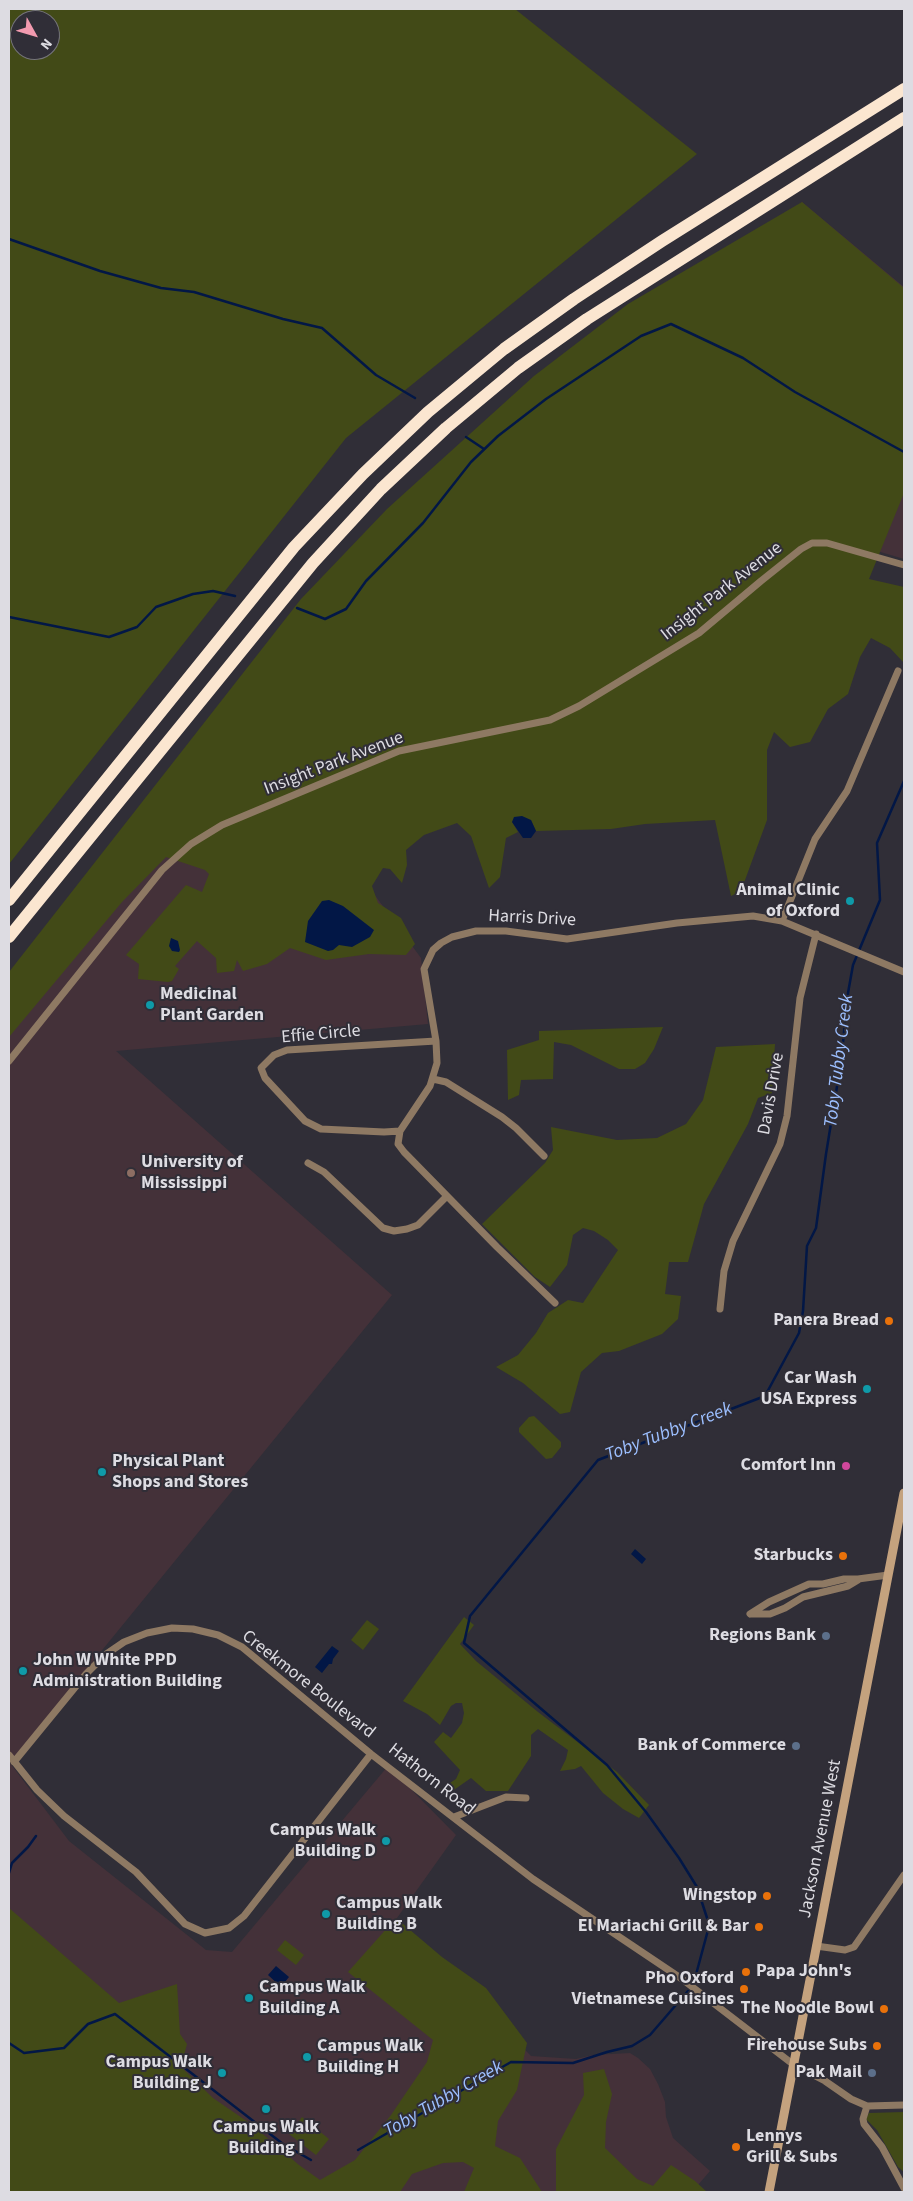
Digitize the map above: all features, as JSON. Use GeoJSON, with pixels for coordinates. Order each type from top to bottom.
{"type":"FeatureCollection","features":[{"type":"Feature","properties":{"kind":"highway"},"geometry":{"type":"LineString","coordinates":[[9,900],[294,547],[362,474],[428,412],[504,349],[574,299],[662,241],[904,89]]}},
{"type":"Feature","properties":{"kind":"highway"},"geometry":{"type":"LineString","coordinates":[[9,937],[313,563],[381,489],[446,428],[518,368],[587,319],[904,118]]}},
{"type":"Feature","properties":{"kind":"main road","name":"Jackson Avenue West"},"geometry":{"type":"LineString","coordinates":[[769,2192],[904,1493]]}},
{"type":"Feature","properties":{"kind":"street","name":"Insight Park Avenue"},"geometry":{"type":"LineString","coordinates":[[9,1061],[162,870],[191,844],[222,825],[399,751],[550,720],[579,706],[699,633],[801,549],[812,543],[827,543],[904,565]]}},
{"type":"Feature","properties":{"kind":"street"},"geometry":{"type":"LineString","coordinates":[[782,922],[815,839],[847,791],[898,671]]}},
{"type":"Feature","properties":{"kind":"street","name":"Harris Drive"},"geometry":{"type":"LineString","coordinates":[[400,1131],[433,1079],[437,1063],[436,1041],[424,969],[433,950],[441,943],[452,938],[476,931],[506,931],[567,938],[754,916],[782,922],[816,934],[904,972]]}},
{"type":"Feature","properties":{"kind":"street","name":"Davis Drive"},"geometry":{"type":"LineString","coordinates":[[720,1309],[724,1271],[733,1241],[780,1144],[787,1116],[800,998],[816,934]]}},
{"type":"Feature","properties":{"kind":"street","name":"Effie Circle"},"geometry":{"type":"LineString","coordinates":[[400,1131],[321,1129],[305,1122],[265,1078],[261,1068],[274,1055],[287,1050],[436,1041]]}},
{"type":"Feature","properties":{"kind":"street"},"geometry":{"type":"LineString","coordinates":[[433,1079],[446,1082],[502,1117],[544,1156]]}},
{"type":"Feature","properties":{"kind":"street"},"geometry":{"type":"LineString","coordinates":[[400,1131],[398,1139],[399,1148],[555,1303]]}},
{"type":"Feature","properties":{"kind":"street"},"geometry":{"type":"LineString","coordinates":[[308,1164],[324,1172],[383,1228],[394,1231],[407,1229],[418,1224],[448,1196]]}},
{"type":"Feature","properties":{"kind":"street"},"geometry":{"type":"LineString","coordinates":[[858,1580],[848,1586],[802,1597],[785,1608],[770,1614],[750,1614],[769,1602],[809,1584],[823,1584],[844,1579],[858,1580],[888,1575]]}},
{"type":"Feature","properties":{"kind":"street","name":"Creekmore Boulevard"},"geometry":{"type":"LineString","coordinates":[[14,1762],[86,1674],[105,1655],[124,1642],[146,1633],[172,1628],[193,1629],[218,1635],[242,1648],[371,1754]]}},
{"type":"Feature","properties":{"kind":"street","name":"Hathorn Road"},"geometry":{"type":"LineString","coordinates":[[9,1755],[37,1790],[64,1816],[136,1872],[185,1924],[205,1933],[230,1928],[244,1916],[371,1754],[533,1879],[682,1978],[794,2064],[825,2081],[851,2099],[867,2106]]}},
{"type":"Feature","properties":{"kind":"street"},"geometry":{"type":"LineString","coordinates":[[454,1817],[506,1797],[526,1798]]}},
{"type":"Feature","properties":{"kind":"street"},"geometry":{"type":"LineString","coordinates":[[816,1946],[845,1950],[854,1947],[904,1875]]}},
{"type":"Feature","properties":{"kind":"street"},"geometry":{"type":"LineString","coordinates":[[904,2105],[867,2106],[863,2119],[864,2124],[882,2147],[904,2188]]}},
{"type":"Feature","properties":{"kind":"shaded area","name":"University of Mississippi"},"geometry":{"type":"Polygon","coordinates":[[[802,202],[904,287],[904,559],[837,539],[305,800],[421,958],[428,1024],[116,1051],[392,1295],[10,1763],[69,1841],[206,1950],[232,1952],[388,1766],[456,1835],[397,1918],[531,2056],[576,2059],[593,2055],[630,2053],[638,2058],[650,2069],[658,2084],[665,2102],[666,2117],[673,2138],[710,2171],[692,2192],[9,2192],[9,997],[802,202]]]}},
{"type":"Feature","properties":{"kind":"green space"},"geometry":{"type":"Polygon","coordinates":[[[9,9],[515,9],[697,154],[346,438],[9,864],[9,9]]]}},
{"type":"Feature","properties":{"kind":"green space"},"geometry":{"type":"Polygon","coordinates":[[[802,202],[904,288],[904,493],[869,579],[904,587],[904,663],[890,648],[871,638],[860,657],[848,694],[828,709],[810,742],[790,747],[774,732],[767,750],[767,820],[741,891],[731,896],[715,820],[645,824],[611,829],[536,831],[531,820],[512,822],[518,832],[506,838],[500,877],[489,888],[471,836],[457,823],[424,835],[406,850],[407,865],[402,883],[390,869],[383,868],[372,886],[378,903],[401,918],[415,944],[406,955],[369,954],[326,960],[290,948],[267,964],[243,971],[237,960],[234,971],[217,973],[216,958],[197,941],[175,966],[179,969],[172,981],[138,979],[139,964],[126,955],[186,885],[202,892],[209,874],[205,870],[166,857],[122,902],[9,1037],[9,972],[301,599],[387,509],[534,376],[628,304],[802,202]]]}},
{"type":"Feature","properties":{"kind":"green space"},"geometry":{"type":"Polygon","coordinates":[[[663,1027],[654,1049],[645,1063],[635,1069],[619,1069],[571,1045],[554,1042],[553,1079],[521,1080],[519,1095],[508,1100],[507,1050],[539,1040],[539,1031],[663,1027]]]}},
{"type":"Feature","properties":{"kind":"green space"},"geometry":{"type":"Polygon","coordinates":[[[775,1044],[772,1093],[758,1098],[748,1124],[704,1204],[688,1262],[669,1262],[665,1294],[681,1296],[678,1319],[662,1334],[619,1351],[602,1353],[581,1372],[570,1412],[560,1414],[523,1383],[496,1367],[518,1355],[536,1333],[548,1313],[568,1300],[583,1303],[618,1250],[608,1240],[594,1231],[583,1228],[573,1235],[567,1265],[550,1287],[535,1277],[482,1224],[545,1163],[553,1150],[551,1127],[617,1140],[657,1138],[686,1124],[703,1100],[716,1047],[775,1044]]]}},
{"type":"Feature","properties":{"kind":"green space"},"geometry":{"type":"Polygon","coordinates":[[[534,1416],[561,1442],[561,1447],[552,1458],[546,1459],[519,1432],[519,1428],[529,1417],[534,1416]]]}},
{"type":"Feature","properties":{"kind":"green space"},"geometry":{"type":"Polygon","coordinates":[[[464,1617],[474,1625],[460,1644],[476,1661],[538,1712],[617,1772],[649,1805],[639,1818],[623,1809],[603,1793],[581,1766],[575,1769],[560,1771],[568,1750],[538,1729],[531,1735],[531,1756],[508,1791],[486,1791],[471,1778],[448,1794],[439,1790],[456,1779],[460,1770],[434,1742],[443,1732],[451,1738],[462,1723],[464,1713],[462,1703],[456,1703],[451,1706],[440,1725],[427,1714],[403,1701],[464,1617]]]}},
{"type":"Feature","properties":{"kind":"green space"},"geometry":{"type":"Polygon","coordinates":[[[367,1620],[379,1629],[363,1650],[351,1640],[367,1620]]]}},
{"type":"Feature","properties":{"kind":"green space"},"geometry":{"type":"Polygon","coordinates":[[[9,1908],[119,2003],[177,1984],[180,2034],[187,2044],[181,2067],[213,2098],[251,2124],[299,2165],[320,2180],[355,2160],[391,2115],[427,2062],[433,2040],[348,1972],[396,1918],[442,1957],[486,1988],[527,2043],[517,2090],[498,2121],[495,2146],[520,2158],[542,2192],[464,2192],[474,2168],[463,2162],[443,2163],[412,2174],[400,2192],[9,2192],[9,1908]]]}},
{"type":"Feature","properties":{"kind":"green space"},"geometry":{"type":"Polygon","coordinates":[[[285,1940],[304,1955],[296,1965],[277,1950],[285,1940]]]}},
{"type":"Feature","properties":{"kind":"green space"},"geometry":{"type":"Polygon","coordinates":[[[604,2069],[612,2094],[606,2122],[605,2148],[637,2179],[653,2186],[671,2165],[695,2181],[707,2192],[556,2192],[556,2149],[584,2095],[583,2073],[604,2069]]]}},
{"type":"Feature","properties":{"kind":"green space"},"geometry":{"type":"Polygon","coordinates":[[[904,2112],[904,2172],[898,2167],[877,2130],[866,2119],[869,2113],[904,2112]]]}},
{"type":"Feature","properties":{"kind":"green space"},"geometry":{"type":"Polygon","coordinates":[[[302,2117],[329,2139],[316,2155],[289,2134],[302,2117]]]}},
{"type":"Feature","properties":{"kind":"water"},"geometry":{"type":"Polygon","coordinates":[[[522,816],[531,820],[536,831],[531,838],[523,838],[512,822],[514,817],[522,816]]]}},
{"type":"Feature","properties":{"kind":"water"},"geometry":{"type":"Polygon","coordinates":[[[329,900],[343,906],[374,930],[370,937],[352,947],[339,945],[333,950],[328,951],[305,942],[308,921],[322,901],[329,900]]]}},
{"type":"Feature","properties":{"kind":"water"},"geometry":{"type":"Polygon","coordinates":[[[171,938],[178,941],[179,952],[172,951],[169,946],[171,938]]]}},
{"type":"Feature","properties":{"kind":"water"},"geometry":{"type":"Polygon","coordinates":[[[635,1549],[646,1559],[642,1564],[631,1554],[635,1549]]]}},
{"type":"Feature","properties":{"kind":"water"},"geometry":{"type":"Polygon","coordinates":[[[332,1646],[339,1651],[332,1664],[329,1664],[322,1673],[315,1667],[332,1646]]]}},
{"type":"Feature","properties":{"kind":"water"},"geometry":{"type":"Polygon","coordinates":[[[276,1966],[289,1977],[281,1987],[268,1975],[276,1966]]]}},
{"type":"Feature","properties":{"kind":"waterway"},"geometry":{"type":"LineString","coordinates":[[9,239],[100,271],[161,288],[194,292],[283,319],[322,328],[376,375],[415,398]]}},
{"type":"Feature","properties":{"kind":"waterway"},"geometry":{"type":"LineString","coordinates":[[297,608],[325,619],[346,609],[366,581],[423,523],[471,462],[498,436],[546,399],[641,336],[671,324],[743,358],[795,392],[904,452]]}},
{"type":"Feature","properties":{"kind":"waterway"},"geometry":{"type":"LineString","coordinates":[[466,437],[484,449]]}},
{"type":"Feature","properties":{"kind":"waterway"},"geometry":{"type":"LineString","coordinates":[[9,617],[109,637],[137,627],[156,607],[193,594],[213,591],[235,596]]}},
{"type":"Feature","properties":{"kind":"waterway","name":"Toby Tubby Creek"},"geometry":{"type":"LineString","coordinates":[[694,1982],[708,1930],[708,1921],[697,1887],[679,1858],[646,1812],[607,1765],[464,1643],[470,1616],[598,1460],[765,1396],[799,1333],[803,1311],[807,1246],[816,1228],[841,1062],[848,993],[853,965],[880,900],[877,843],[904,781]]}},
{"type":"Feature","properties":{"kind":"waterway"},"geometry":{"type":"LineString","coordinates":[[9,1873],[12,1863],[36,1836]]}},
{"type":"Feature","properties":{"kind":"waterway","name":"Toby Tubby Creek"},"geometry":{"type":"LineString","coordinates":[[358,2150],[511,2062],[573,2063],[632,2046],[650,2035],[688,1991]]}},
{"type":"Feature","properties":{"kind":"waterway","name":"Toby Tubby Creek"},"geometry":{"type":"LineString","coordinates":[[9,2043],[24,2053],[64,2048],[88,2024],[115,2014],[283,2144],[311,2160]]}},
{"type":"Feature","properties":{"kind":"place","name":"Animal Clinic of Oxford"},"geometry":{"type":"Point","coordinates":[850,901]}},
{"type":"Feature","properties":{"kind":"place","name":"Medicinal Plant Garden"},"geometry":{"type":"Point","coordinates":[150,1005]}},
{"type":"Feature","properties":{"kind":"place","name":"University of Mississippi"},"geometry":{"type":"Point","coordinates":[131,1173]}},
{"type":"Feature","properties":{"kind":"place","name":"Panera Bread"},"geometry":{"type":"Point","coordinates":[889,1321]}},
{"type":"Feature","properties":{"kind":"place","name":"Car Wash USA Express"},"geometry":{"type":"Point","coordinates":[867,1389]}},
{"type":"Feature","properties":{"kind":"place","name":"Comfort Inn"},"geometry":{"type":"Point","coordinates":[846,1466]}},
{"type":"Feature","properties":{"kind":"place","name":"Physical Plant Shops and Stores"},"geometry":{"type":"Point","coordinates":[102,1472]}},
{"type":"Feature","properties":{"kind":"place","name":"Starbucks"},"geometry":{"type":"Point","coordinates":[843,1556]}},
{"type":"Feature","properties":{"kind":"place","name":"Regions Bank"},"geometry":{"type":"Point","coordinates":[826,1636]}},
{"type":"Feature","properties":{"kind":"place","name":"John W White PPD Administration Building"},"geometry":{"type":"Point","coordinates":[23,1671]}},
{"type":"Feature","properties":{"kind":"place","name":"Bank of Commerce"},"geometry":{"type":"Point","coordinates":[796,1746]}},
{"type":"Feature","properties":{"kind":"place","name":"Campus Walk Building D"},"geometry":{"type":"Point","coordinates":[386,1841]}},
{"type":"Feature","properties":{"kind":"place","name":"Wingstop"},"geometry":{"type":"Point","coordinates":[767,1896]}},
{"type":"Feature","properties":{"kind":"place","name":"Campus Walk Building B"},"geometry":{"type":"Point","coordinates":[326,1914]}},
{"type":"Feature","properties":{"kind":"place","name":"El Mariachi Grill & Bar"},"geometry":{"type":"Point","coordinates":[759,1927]}},
{"type":"Feature","properties":{"kind":"place","name":"Papa John's"},"geometry":{"type":"Point","coordinates":[746,1972]}},
{"type":"Feature","properties":{"kind":"place","name":"Pho Oxford Vietnamese Cuisines"},"geometry":{"type":"Point","coordinates":[744,1989]}},
{"type":"Feature","properties":{"kind":"place","name":"Campus Walk Building A"},"geometry":{"type":"Point","coordinates":[249,1998]}},
{"type":"Feature","properties":{"kind":"place","name":"The Noodle Bowl"},"geometry":{"type":"Point","coordinates":[884,2009]}},
{"type":"Feature","properties":{"kind":"place","name":"Firehouse Subs"},"geometry":{"type":"Point","coordinates":[877,2046]}},
{"type":"Feature","properties":{"kind":"place","name":"Campus Walk Building H"},"geometry":{"type":"Point","coordinates":[307,2057]}},
{"type":"Feature","properties":{"kind":"place","name":"Campus Walk Building J"},"geometry":{"type":"Point","coordinates":[222,2073]}},
{"type":"Feature","properties":{"kind":"place","name":"Pak Mail"},"geometry":{"type":"Point","coordinates":[872,2073]}},
{"type":"Feature","properties":{"kind":"place","name":"Campus Walk Building I"},"geometry":{"type":"Point","coordinates":[266,2109]}},
{"type":"Feature","properties":{"kind":"place","name":"Lennys Grill & Subs"},"geometry":{"type":"Point","coordinates":[736,2147]}}]}
